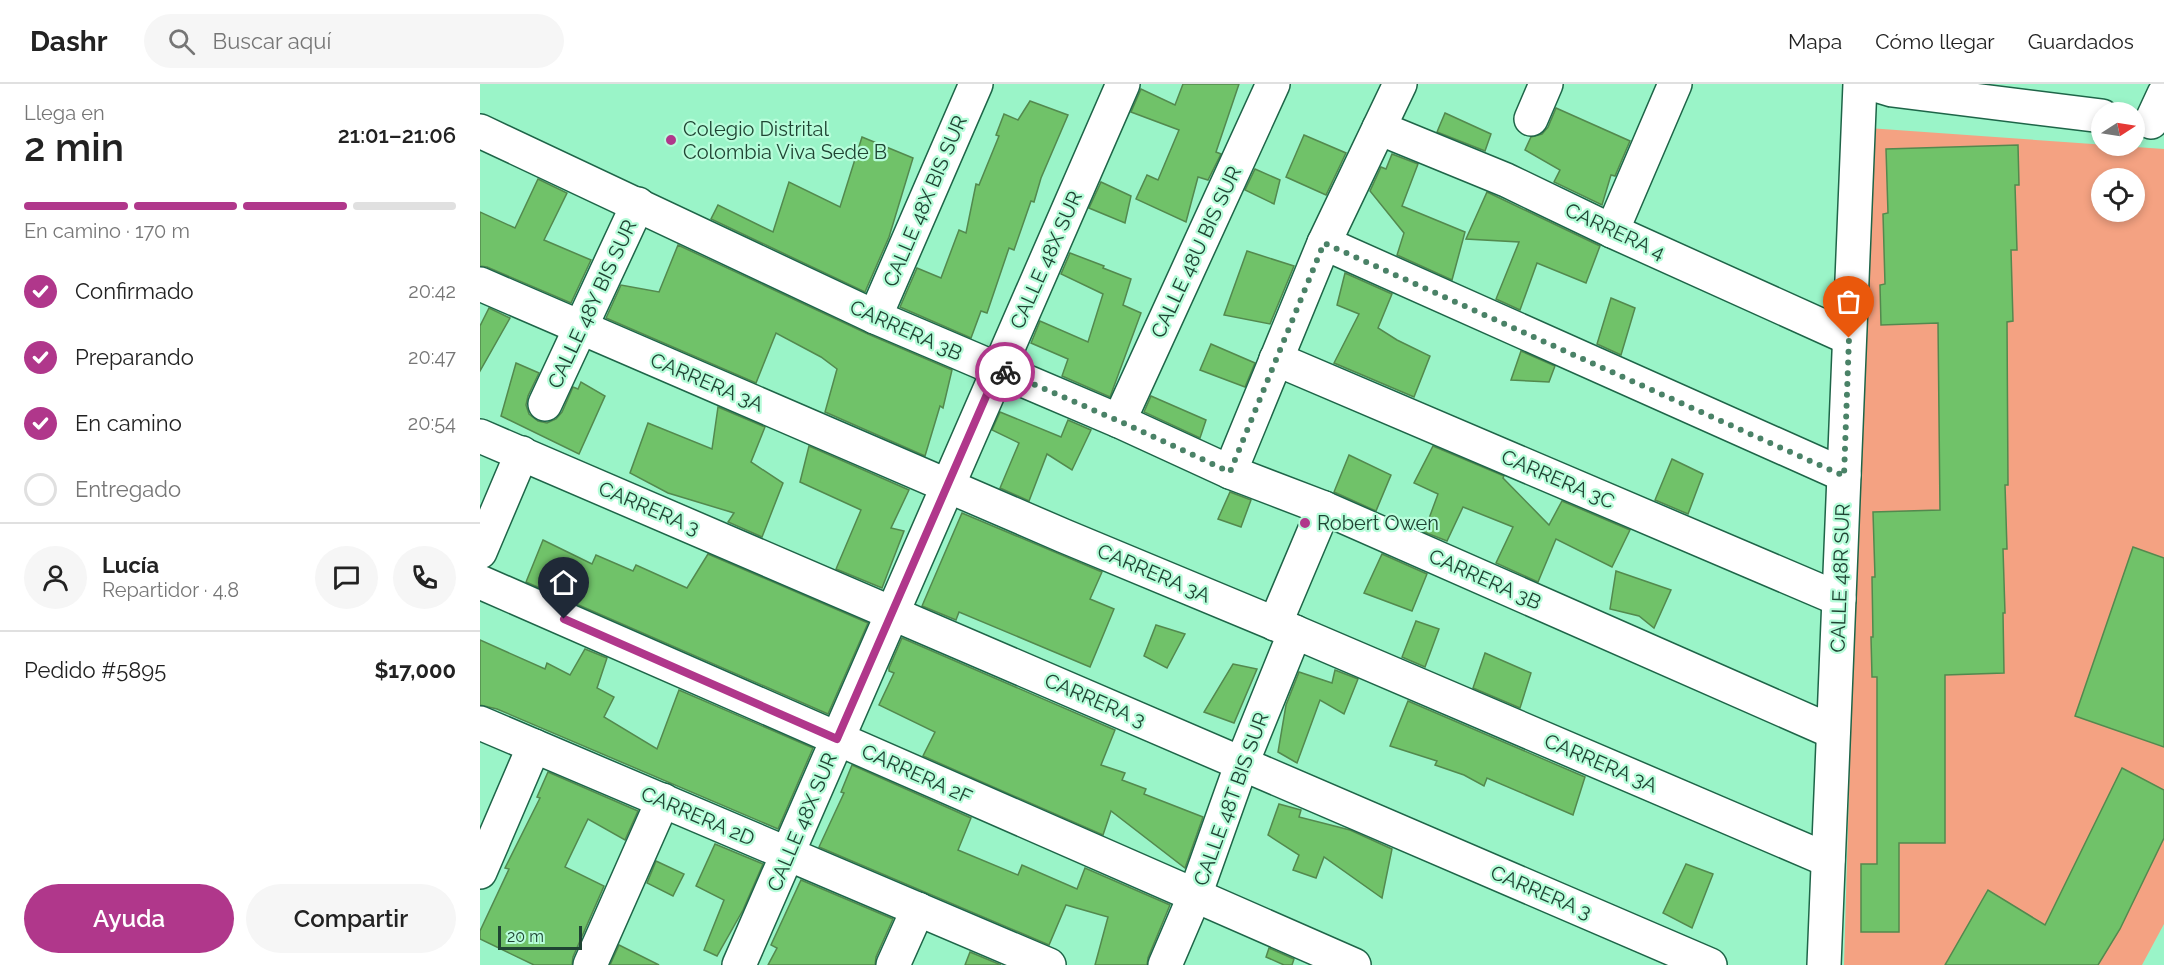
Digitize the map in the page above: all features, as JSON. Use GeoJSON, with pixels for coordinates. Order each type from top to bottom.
{"type":"FeatureCollection","features":[{"type":"Feature","properties":{"kind":"street","name":"CALLE 48X BIS SUR"},"geometry":{"type":"LineString","coordinates":[[875,317],[976,84]]}},
{"type":"Feature","properties":{"kind":"street","name":"CALLE 48X SUR"},"geometry":{"type":"LineString","coordinates":[[739,965],[1123,84]]}},
{"type":"Feature","properties":{"kind":"street","name":"CALLE 48U BIS SUR"},"geometry":{"type":"LineString","coordinates":[[1119,421],[1273,84]]}},
{"type":"Feature","properties":{"kind":"street"},"geometry":{"type":"LineString","coordinates":[[1230,472],[1324,243],[1400,84]]}},
{"type":"Feature","properties":{"kind":"street"},"geometry":{"type":"LineString","coordinates":[[1532,119],[1546,84]]}},
{"type":"Feature","properties":{"kind":"street"},"geometry":{"type":"LineString","coordinates":[[1612,231],[1675,84]]}},
{"type":"Feature","properties":{"kind":"street","name":"CALLE 48R SUR"},"geometry":{"type":"LineString","coordinates":[[1824,965],[1860,84]]}},
{"type":"Feature","properties":{"kind":"street"},"geometry":{"type":"LineString","coordinates":[[1886,86],[2034,95],[2091,113]]}},
{"type":"Feature","properties":{"kind":"street","name":"CARRERA 4"},"geometry":{"type":"LineString","coordinates":[[1379,128],[1506,180],[1612,231],[1849,338]]}},
{"type":"Feature","properties":{"kind":"street","name":"CARRERA 3B"},"geometry":{"type":"LineString","coordinates":[[480,131],[875,317],[1119,421],[1230,472],[1324,508],[1833,732]]}},
{"type":"Feature","properties":{"kind":"street","name":"CALLE 48Y BIS SUR"},"geometry":{"type":"LineString","coordinates":[[545,404],[638,204]]}},
{"type":"Feature","properties":{"kind":"street"},"geometry":{"type":"LineString","coordinates":[[1324,243],[1844,476]]}},
{"type":"Feature","properties":{"kind":"street","name":"CARRERA 3A"},"geometry":{"type":"LineString","coordinates":[[480,284],[1064,536],[1828,860]]}},
{"type":"Feature","properties":{"kind":"street","name":"CARRERA 3C"},"geometry":{"type":"LineString","coordinates":[[1276,359],[1839,599]]}},
{"type":"Feature","properties":{"kind":"street","name":"CARRERA 3"},"geometry":{"type":"LineString","coordinates":[[480,436],[1710,965]]}},
{"type":"Feature","properties":{"kind":"street"},"geometry":{"type":"LineString","coordinates":[[480,552],[522,453]]}},
{"type":"Feature","properties":{"kind":"street","name":"CALLE 48T BIS SUR"},"geometry":{"type":"LineString","coordinates":[[1165,965],[1195,895],[1242,763],[1324,508]]}},
{"type":"Feature","properties":{"kind":"street","name":"CARRERA 2F"},"geometry":{"type":"LineString","coordinates":[[480,582],[1354,965]]}},
{"type":"Feature","properties":{"kind":"street","name":"CARRERA 2D"},"geometry":{"type":"LineString","coordinates":[[480,723],[918,909],[1034,962]]}},
{"type":"Feature","properties":{"kind":"street"},"geometry":{"type":"LineString","coordinates":[[482,863],[534,746]]}},
{"type":"Feature","properties":{"kind":"street"},"geometry":{"type":"LineString","coordinates":[[590,965],[663,801]]}},
{"type":"Feature","properties":{"kind":"street"},"geometry":{"type":"LineString","coordinates":[[893,965],[918,909]]}},
{"type":"Feature","properties":{"kind":"shaded area"},"geometry":{"type":"Polygon","coordinates":[[[1868,128],[2091,144],[2091,156],[2145,156],[2145,148],[2164,149],[2164,924],[2142,965],[1844,965],[1868,128]]]}},
{"type":"Feature","properties":{"kind":"building"},"geometry":{"type":"Polygon","coordinates":[[[1183,84],[1239,84],[1216,152],[1221,154],[1208,180],[1198,177],[1186,222],[1136,199],[1147,175],[1158,180],[1179,130],[1131,112],[1141,89],[1175,105],[1183,84]]]}},
{"type":"Feature","properties":{"kind":"building"},"geometry":{"type":"Polygon","coordinates":[[[1030,101],[1068,115],[1041,178],[1034,202],[1031,201],[1014,250],[1009,248],[987,313],[981,311],[971,338],[900,307],[917,268],[941,278],[959,230],[966,233],[976,184],[979,185],[999,136],[996,135],[1004,114],[1018,120],[1030,101]]]}},
{"type":"Feature","properties":{"kind":"building"},"geometry":{"type":"Polygon","coordinates":[[[1556,108],[1630,141],[1615,176],[1611,175],[1602,205],[1554,182],[1560,170],[1525,150],[1531,137],[1542,134],[1548,127],[1556,108]]]}},
{"type":"Feature","properties":{"kind":"building"},"geometry":{"type":"Polygon","coordinates":[[[1445,113],[1491,134],[1485,151],[1437,132],[1445,113]]]}},
{"type":"Feature","properties":{"kind":"building"},"geometry":{"type":"Polygon","coordinates":[[[1304,135],[1346,153],[1326,195],[1286,177],[1304,135]]]}},
{"type":"Feature","properties":{"kind":"building"},"geometry":{"type":"Polygon","coordinates":[[[862,137],[913,158],[889,237],[865,292],[711,219],[718,205],[773,232],[789,182],[840,207],[862,137]]]}},
{"type":"Feature","properties":{"kind":"building"},"geometry":{"type":"Polygon","coordinates":[[[2018,145],[2019,185],[2015,185],[2017,250],[2011,250],[2013,321],[2007,322],[2008,485],[2005,485],[2007,549],[2003,549],[2004,673],[1945,675],[1945,843],[1899,843],[1899,932],[1861,932],[1861,864],[1877,864],[1877,677],[1872,677],[1871,637],[1873,637],[1872,577],[1875,577],[1873,512],[1940,510],[1938,323],[1881,325],[1880,285],[1885,284],[1883,214],[1888,213],[1886,149],[2018,145]]]}},
{"type":"Feature","properties":{"kind":"building"},"geometry":{"type":"Polygon","coordinates":[[[1392,154],[1418,164],[1402,206],[1465,232],[1452,280],[1397,255],[1404,233],[1370,191],[1381,167],[1386,169],[1392,154]]]}},
{"type":"Feature","properties":{"kind":"building"},"geometry":{"type":"Polygon","coordinates":[[[1255,169],[1280,180],[1274,204],[1245,190],[1255,169]]]}},
{"type":"Feature","properties":{"kind":"building"},"geometry":{"type":"Polygon","coordinates":[[[538,179],[567,193],[544,240],[591,260],[571,303],[480,266],[480,212],[515,228],[538,179]]]}},
{"type":"Feature","properties":{"kind":"building"},"geometry":{"type":"Polygon","coordinates":[[[1101,182],[1131,196],[1125,223],[1089,208],[1101,182]]]}},
{"type":"Feature","properties":{"kind":"building"},"geometry":{"type":"Polygon","coordinates":[[[1487,192],[1600,246],[1586,283],[1537,263],[1520,310],[1496,299],[1519,242],[1466,239],[1487,192]]]}},
{"type":"Feature","properties":{"kind":"building"},"geometry":{"type":"Polygon","coordinates":[[[678,245],[868,334],[952,370],[943,408],[940,406],[925,456],[825,412],[837,369],[821,357],[776,333],[756,383],[606,318],[621,285],[659,292],[678,245]]]}},
{"type":"Feature","properties":{"kind":"building"},"geometry":{"type":"Polygon","coordinates":[[[1247,251],[1294,266],[1270,324],[1224,315],[1247,251]]]}},
{"type":"Feature","properties":{"kind":"building"},"geometry":{"type":"Polygon","coordinates":[[[1070,253],[1131,279],[1123,305],[1141,313],[1110,397],[1062,376],[1068,359],[1031,343],[1040,321],[1088,342],[1103,294],[1061,274],[1070,253]]]}},
{"type":"Feature","properties":{"kind":"building"},"geometry":{"type":"Polygon","coordinates":[[[1345,273],[1392,294],[1378,328],[1430,356],[1414,397],[1334,363],[1359,314],[1337,305],[1345,273]]]}},
{"type":"Feature","properties":{"kind":"building"},"geometry":{"type":"Polygon","coordinates":[[[1611,298],[1635,308],[1621,355],[1597,344],[1611,298]]]}},
{"type":"Feature","properties":{"kind":"building"},"geometry":{"type":"Polygon","coordinates":[[[489,308],[510,318],[480,371],[480,326],[489,308]]]}},
{"type":"Feature","properties":{"kind":"building"},"geometry":{"type":"Polygon","coordinates":[[[1211,344],[1255,363],[1245,387],[1200,370],[1211,344]]]}},
{"type":"Feature","properties":{"kind":"building"},"geometry":{"type":"Polygon","coordinates":[[[1521,351],[1555,366],[1549,382],[1511,380],[1521,351]]]}},
{"type":"Feature","properties":{"kind":"building"},"geometry":{"type":"Polygon","coordinates":[[[516,363],[539,373],[526,405],[529,414],[538,421],[547,423],[556,419],[562,412],[573,387],[578,389],[581,382],[605,396],[579,454],[501,416],[516,363]]]}},
{"type":"Feature","properties":{"kind":"building"},"geometry":{"type":"Polygon","coordinates":[[[1151,396],[1206,420],[1200,438],[1144,412],[1151,396]]]}},
{"type":"Feature","properties":{"kind":"building"},"geometry":{"type":"Polygon","coordinates":[[[718,407],[765,427],[751,462],[783,483],[762,537],[728,522],[734,513],[668,493],[630,473],[648,423],[712,449],[718,407]]]}},
{"type":"Feature","properties":{"kind":"building"},"geometry":{"type":"Polygon","coordinates":[[[1000,412],[1061,437],[1068,420],[1091,430],[1072,470],[1047,454],[1029,501],[1000,488],[1019,443],[992,430],[1000,412]]]}},
{"type":"Feature","properties":{"kind":"building"},"geometry":{"type":"Polygon","coordinates":[[[809,446],[909,490],[891,528],[904,531],[882,588],[836,569],[861,510],[800,482],[809,446]]]}},
{"type":"Feature","properties":{"kind":"building"},"geometry":{"type":"Polygon","coordinates":[[[1433,446],[1504,476],[1503,478],[1549,525],[1562,501],[1630,530],[1612,567],[1556,539],[1538,582],[1496,563],[1513,527],[1463,507],[1447,541],[1424,532],[1438,494],[1414,483],[1433,446]]]}},
{"type":"Feature","properties":{"kind":"building"},"geometry":{"type":"Polygon","coordinates":[[[1349,455],[1391,475],[1376,511],[1334,492],[1349,455]]]}},
{"type":"Feature","properties":{"kind":"building"},"geometry":{"type":"Polygon","coordinates":[[[1672,459],[1703,474],[1688,514],[1655,500],[1672,459]]]}},
{"type":"Feature","properties":{"kind":"building"},"geometry":{"type":"Polygon","coordinates":[[[1230,492],[1251,500],[1241,527],[1218,519],[1230,492]]]}},
{"type":"Feature","properties":{"kind":"building"},"geometry":{"type":"Polygon","coordinates":[[[962,513],[1102,572],[1090,599],[1114,609],[1090,667],[959,612],[956,620],[922,606],[962,513]]]}},
{"type":"Feature","properties":{"kind":"building"},"geometry":{"type":"Polygon","coordinates":[[[543,540],[592,564],[596,555],[633,571],[636,565],[687,588],[708,554],[868,623],[828,714],[526,582],[543,540]]]}},
{"type":"Feature","properties":{"kind":"building"},"geometry":{"type":"Polygon","coordinates":[[[2133,547],[2164,558],[2164,747],[2075,716],[2133,547]]]}},
{"type":"Feature","properties":{"kind":"building"},"geometry":{"type":"Polygon","coordinates":[[[1382,554],[1427,574],[1412,611],[1364,593],[1382,554]]]}},
{"type":"Feature","properties":{"kind":"building"},"geometry":{"type":"Polygon","coordinates":[[[1616,571],[1671,590],[1654,628],[1639,616],[1610,609],[1616,571]]]}},
{"type":"Feature","properties":{"kind":"building"},"geometry":{"type":"Polygon","coordinates":[[[1416,621],[1439,629],[1425,667],[1402,657],[1416,621]]]}},
{"type":"Feature","properties":{"kind":"building"},"geometry":{"type":"Polygon","coordinates":[[[1156,625],[1185,634],[1167,668],[1144,656],[1156,625]]]}},
{"type":"Feature","properties":{"kind":"building"},"geometry":{"type":"Polygon","coordinates":[[[902,638],[1115,730],[1101,765],[1125,773],[1122,780],[1146,789],[1144,794],[1203,817],[1185,868],[1111,811],[1103,835],[923,756],[935,732],[879,705],[894,673],[889,671],[889,668],[902,638]]]}},
{"type":"Feature","properties":{"kind":"building"},"geometry":{"type":"Polygon","coordinates":[[[480,640],[545,669],[547,663],[570,675],[585,649],[607,658],[597,688],[614,697],[604,717],[657,749],[679,690],[813,748],[778,829],[497,709],[480,705],[480,640]]]}},
{"type":"Feature","properties":{"kind":"building"},"geometry":{"type":"Polygon","coordinates":[[[1485,653],[1531,673],[1520,708],[1473,688],[1485,653]]]}},
{"type":"Feature","properties":{"kind":"building"},"geometry":{"type":"Polygon","coordinates":[[[1233,664],[1257,669],[1234,723],[1204,712],[1233,664]]]}},
{"type":"Feature","properties":{"kind":"building"},"geometry":{"type":"Polygon","coordinates":[[[1335,670],[1358,679],[1344,714],[1320,700],[1297,763],[1278,752],[1286,705],[1299,672],[1332,683],[1335,670]]]}},
{"type":"Feature","properties":{"kind":"building"},"geometry":{"type":"Polygon","coordinates":[[[1408,701],[1585,777],[1573,815],[1487,778],[1484,786],[1464,775],[1435,765],[1437,761],[1390,746],[1408,701]]]}},
{"type":"Feature","properties":{"kind":"building"},"geometry":{"type":"Polygon","coordinates":[[[852,765],[971,818],[958,850],[1018,875],[1022,865],[1077,889],[1085,868],[1170,905],[1147,965],[1095,965],[1108,917],[1066,905],[1049,945],[819,847],[844,793],[841,792],[852,765]]]}},
{"type":"Feature","properties":{"kind":"building"},"geometry":{"type":"Polygon","coordinates":[[[2122,768],[2164,790],[2164,838],[2120,929],[2098,965],[1945,965],[1988,890],[2045,925],[2122,768]]]}},
{"type":"Feature","properties":{"kind":"building"},"geometry":{"type":"Polygon","coordinates":[[[548,772],[638,811],[625,840],[588,819],[565,867],[604,886],[573,957],[572,965],[534,965],[480,939],[480,931],[509,869],[505,868],[540,798],[537,797],[548,772]]]}},
{"type":"Feature","properties":{"kind":"building"},"geometry":{"type":"Polygon","coordinates":[[[1279,804],[1301,810],[1299,817],[1350,830],[1392,849],[1382,898],[1324,857],[1316,878],[1293,870],[1299,855],[1268,835],[1279,804]]]}},
{"type":"Feature","properties":{"kind":"building"},"geometry":{"type":"Polygon","coordinates":[[[715,844],[763,864],[743,910],[717,956],[704,950],[724,900],[696,886],[715,844]]]}},
{"type":"Feature","properties":{"kind":"building"},"geometry":{"type":"Polygon","coordinates":[[[656,861],[684,874],[673,896],[647,883],[656,861]]]}},
{"type":"Feature","properties":{"kind":"building"},"geometry":{"type":"Polygon","coordinates":[[[1686,864],[1713,874],[1692,928],[1663,913],[1686,864]]]}},
{"type":"Feature","properties":{"kind":"building"},"geometry":{"type":"Polygon","coordinates":[[[801,880],[893,919],[876,957],[875,965],[768,965],[777,948],[771,945],[801,880]]]}},
{"type":"Feature","properties":{"kind":"building"},"geometry":{"type":"Polygon","coordinates":[[[619,945],[659,965],[610,965],[619,945]]]}},
{"type":"Feature","properties":{"kind":"building"},"geometry":{"type":"Polygon","coordinates":[[[1269,948],[1294,959],[1292,965],[1284,965],[1266,957],[1269,948]]]}},
{"type":"Feature","properties":{"kind":"building"},"geometry":{"type":"Polygon","coordinates":[[[970,952],[1001,965],[965,965],[970,952]]]}},
{"type":"Feature","properties":{"kind":"way so far"},"geometry":{"type":"LineString","coordinates":[[1005,372],[1230,472],[1324,243],[1844,476],[1849,338]]}},
{"type":"Feature","properties":{"kind":"place","name":"Colegio Distrital Colombia Viva Sede B"},"geometry":{"type":"Point","coordinates":[671,140]}},
{"type":"Feature","properties":{"kind":"place","name":"Robert Owen"},"geometry":{"type":"Point","coordinates":[1305,523]}},
{"type":"Feature","properties":{"kind":"route"},"geometry":{"type":"LineString","coordinates":[[564,619],[837,739],[998,369],[1005,372]]}}]}
